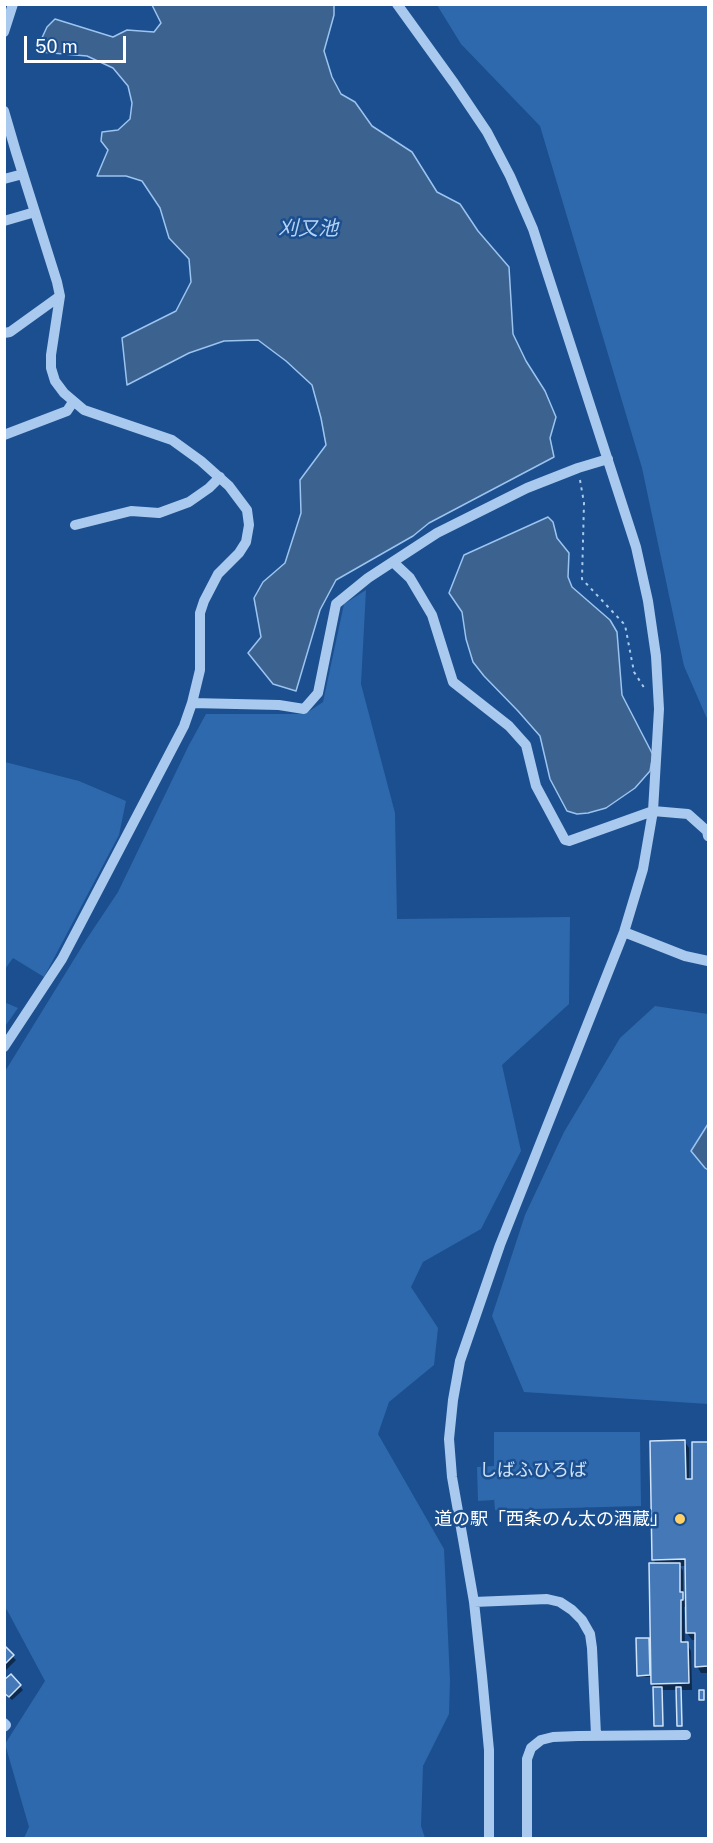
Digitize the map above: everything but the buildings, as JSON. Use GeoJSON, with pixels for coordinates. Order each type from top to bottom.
{"type":"FeatureCollection","features":[{"type":"Feature","properties":{"kind":"street"},"geometry":{"type":"LineString","coordinates":[[397,4],[488,132],[533,229],[636,547],[648,601],[656,656],[659,709],[653,811],[643,869],[624,932],[500,1245],[460,1361],[453,1400],[450,1448],[452,1477],[474,1602],[489,1750],[489,1839]]}},
{"type":"Feature","properties":{"kind":"street"},"geometry":{"type":"LineString","coordinates":[[4,32],[9,11]]}},
{"type":"Feature","properties":{"kind":"street"},"geometry":{"type":"LineString","coordinates":[[4,111],[8,137],[23,174],[60,296],[51,355],[51,368],[55,381],[64,393],[84,410],[172,440],[201,461],[229,486],[247,510],[249,533],[239,553],[218,574],[204,601],[200,613],[200,670],[192,703],[178,737],[62,959],[4,1047]]}},
{"type":"Feature","properties":{"kind":"street"},"geometry":{"type":"LineString","coordinates":[[4,179],[23,174]]}},
{"type":"Feature","properties":{"kind":"street"},"geometry":{"type":"LineString","coordinates":[[4,221],[35,212]]}},
{"type":"Feature","properties":{"kind":"street"},"geometry":{"type":"LineString","coordinates":[[4,333],[10,332],[60,296]]}},
{"type":"Feature","properties":{"kind":"street"},"geometry":{"type":"LineString","coordinates":[[4,435],[67,411],[73,402]]}},
{"type":"Feature","properties":{"kind":"street"},"geometry":{"type":"LineString","coordinates":[[192,703],[279,705],[304,709],[318,693],[336,604],[368,578],[437,533],[527,488],[608,459]]}},
{"type":"Feature","properties":{"kind":"street"},"geometry":{"type":"LineString","coordinates":[[75,525],[131,511],[159,513],[189,502],[220,477]]}},
{"type":"Feature","properties":{"kind":"street"},"geometry":{"type":"LineString","coordinates":[[393,562],[410,578],[432,615],[453,682],[509,726],[526,745],[536,786],[565,840],[569,841],[653,811],[688,814],[707,831],[708,836]]}},
{"type":"Feature","properties":{"kind":"street"},"geometry":{"type":"LineString","coordinates":[[624,932],[685,956],[708,961]]}},
{"type":"Feature","properties":{"kind":"street"},"geometry":{"type":"LineString","coordinates":[[474,1602],[547,1599],[560,1602],[582,1620],[590,1634],[592,1648],[596,1735]]}},
{"type":"Feature","properties":{"kind":"street"},"geometry":{"type":"LineString","coordinates":[[526,1839],[527,1759],[531,1748],[541,1740],[553,1737],[596,1735],[686,1735]]}},
{"type":"Feature","properties":{"kind":"path"},"geometry":{"type":"LineString","coordinates":[[578,468],[584,503],[582,579],[626,625],[634,672],[646,691]]}},
{"type":"Feature","properties":{"kind":"green space"},"geometry":{"type":"Polygon","coordinates":[[[437,5],[708,5],[708,721],[684,666],[642,468],[540,126],[461,44],[437,5]]]}},
{"type":"Feature","properties":{"kind":"green space"},"geometry":{"type":"Polygon","coordinates":[[[366,590],[361,684],[395,813],[397,919],[570,917],[569,1004],[502,1065],[521,1151],[481,1229],[423,1262],[411,1287],[438,1328],[434,1365],[389,1402],[378,1434],[444,1549],[450,1680],[449,1714],[423,1766],[421,1826],[425,1838],[24,1838],[29,1827],[5,1744],[45,1681],[5,1608],[4,1073],[118,892],[206,714],[305,714],[323,702],[344,604],[366,590]]]}},
{"type":"Feature","properties":{"kind":"green space"},"geometry":{"type":"Polygon","coordinates":[[[5,762],[79,781],[126,801],[119,835],[44,977],[13,958],[5,969],[5,762]]]}},
{"type":"Feature","properties":{"kind":"green space"},"geometry":{"type":"Polygon","coordinates":[[[4,1002],[18,1008],[6,1025],[5,1024],[4,1002]]]}},
{"type":"Feature","properties":{"kind":"green space"},"geometry":{"type":"Polygon","coordinates":[[[655,1006],[708,1014],[708,1124],[691,1151],[708,1170],[708,1404],[524,1392],[492,1316],[525,1215],[564,1132],[620,1038],[655,1006]]]}},
{"type":"Feature","properties":{"kind":"green space","name":"しばふひろば"},"geometry":{"type":"Polygon","coordinates":[[[494,1432],[640,1432],[641,1506],[495,1510],[494,1498],[494,1500],[478,1501],[477,1467],[494,1466],[494,1432]]]}},
{"type":"Feature","properties":{"kind":"water","name":"刈又池"},"geometry":{"type":"Polygon","coordinates":[[[152,5],[334,5],[334,15],[324,51],[332,77],[341,94],[355,102],[372,126],[412,152],[437,192],[460,204],[478,231],[509,267],[513,334],[526,361],[545,391],[556,417],[550,438],[554,457],[429,523],[413,536],[336,580],[320,610],[296,691],[273,684],[248,653],[261,637],[254,598],[263,582],[285,563],[301,513],[300,480],[326,445],[312,385],[258,340],[224,341],[189,353],[127,385],[122,338],[176,311],[191,282],[189,259],[169,238],[160,208],[142,181],[126,176],[97,176],[108,150],[101,141],[102,132],[118,130],[130,119],[132,103],[128,86],[113,68],[87,56],[41,52],[40,42],[47,27],[55,19],[113,37],[127,30],[154,32],[161,23],[152,5]]]}},
{"type":"Feature","properties":{"kind":"water"},"geometry":{"type":"Polygon","coordinates":[[[548,517],[553,522],[557,538],[569,553],[568,577],[572,587],[610,620],[617,632],[622,695],[653,755],[650,771],[635,788],[606,808],[588,813],[577,814],[567,811],[550,779],[540,736],[473,662],[466,639],[462,612],[449,593],[464,555],[548,517]]]}},
{"type":"Feature","properties":{"kind":"water"},"geometry":{"type":"Polygon","coordinates":[[[708,1124],[708,1170],[691,1151],[708,1124]]]}},
{"type":"Feature","properties":{"kind":"place","name":"道の駅「西条のん太の酒蔵」"},"geometry":{"type":"Point","coordinates":[680,1519]}}]}
